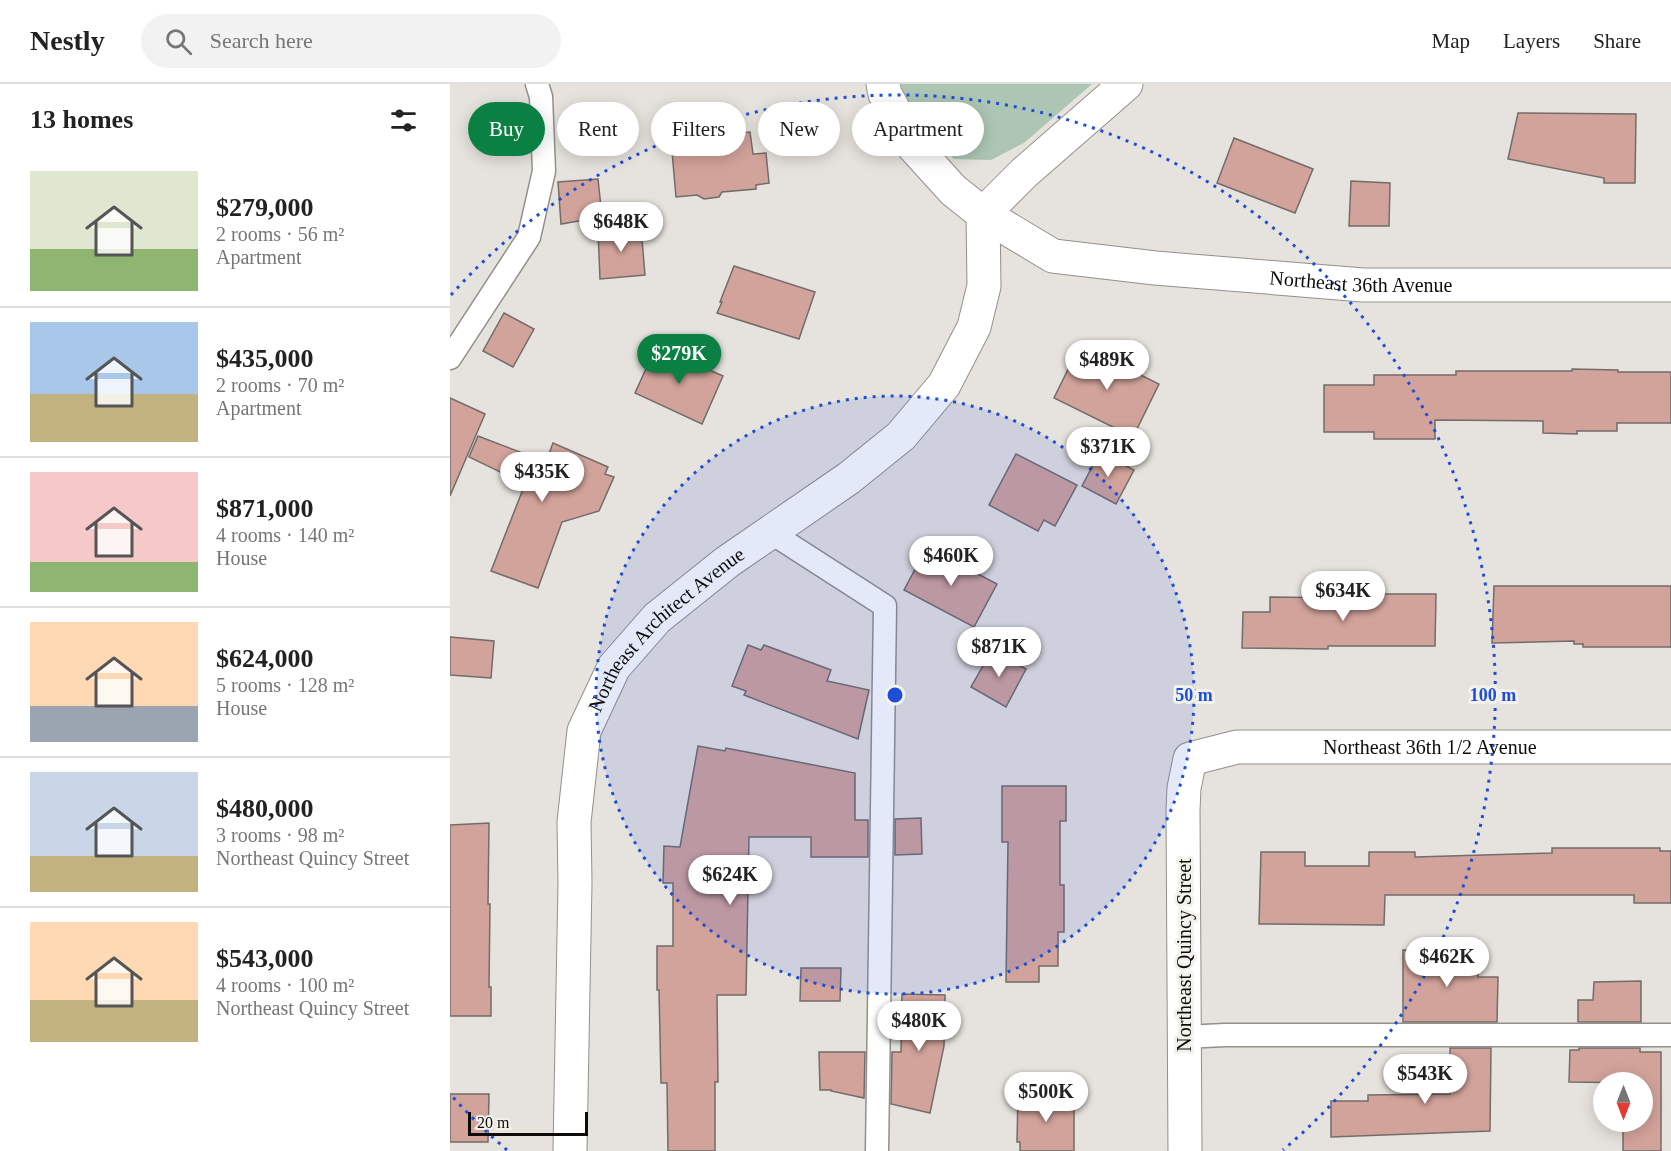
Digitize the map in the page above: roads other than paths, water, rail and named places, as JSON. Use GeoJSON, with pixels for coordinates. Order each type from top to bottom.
{"type":"FeatureCollection","features":[{"type":"Feature","properties":{"kind":"street"},"geometry":{"type":"LineString","coordinates":[[883,84],[885,94],[914,147],[954,190],[983,214],[1025,172],[1126,84]]}},
{"type":"Feature","properties":{"kind":"street","name":"Northeast 36th Avenue"},"geometry":{"type":"LineString","coordinates":[[983,214],[1053,256],[1155,268],[1363,285],[1671,285]]}},
{"type":"Feature","properties":{"kind":"street","name":"Northeast Architect Avenue"},"geometry":{"type":"LineString","coordinates":[[570,1151],[574,822],[584,731],[614,668],[657,618],[727,562],[849,478],[901,436],[944,384],[974,327],[984,286],[983,214]]}},
{"type":"Feature","properties":{"kind":"street","name":"Northeast 36th 1/2 Avenue"},"geometry":{"type":"LineString","coordinates":[[1190,759],[1237,747],[1671,747]]}},
{"type":"Feature","properties":{"kind":"street","name":"Northeast Quincy Street"},"geometry":{"type":"LineString","coordinates":[[1185,1151],[1183,810],[1184,788],[1190,759]]}},
{"type":"Feature","properties":{"kind":"lane"},"geometry":{"type":"LineString","coordinates":[[450,357],[529,237],[544,171],[541,97],[537,84]]}},
{"type":"Feature","properties":{"kind":"lane"},"geometry":{"type":"LineString","coordinates":[[770,532],[885,606],[877,1151]]}},
{"type":"Feature","properties":{"kind":"lane"},"geometry":{"type":"LineString","coordinates":[[1184,1037],[1225,1035],[1671,1035]]}}]}
